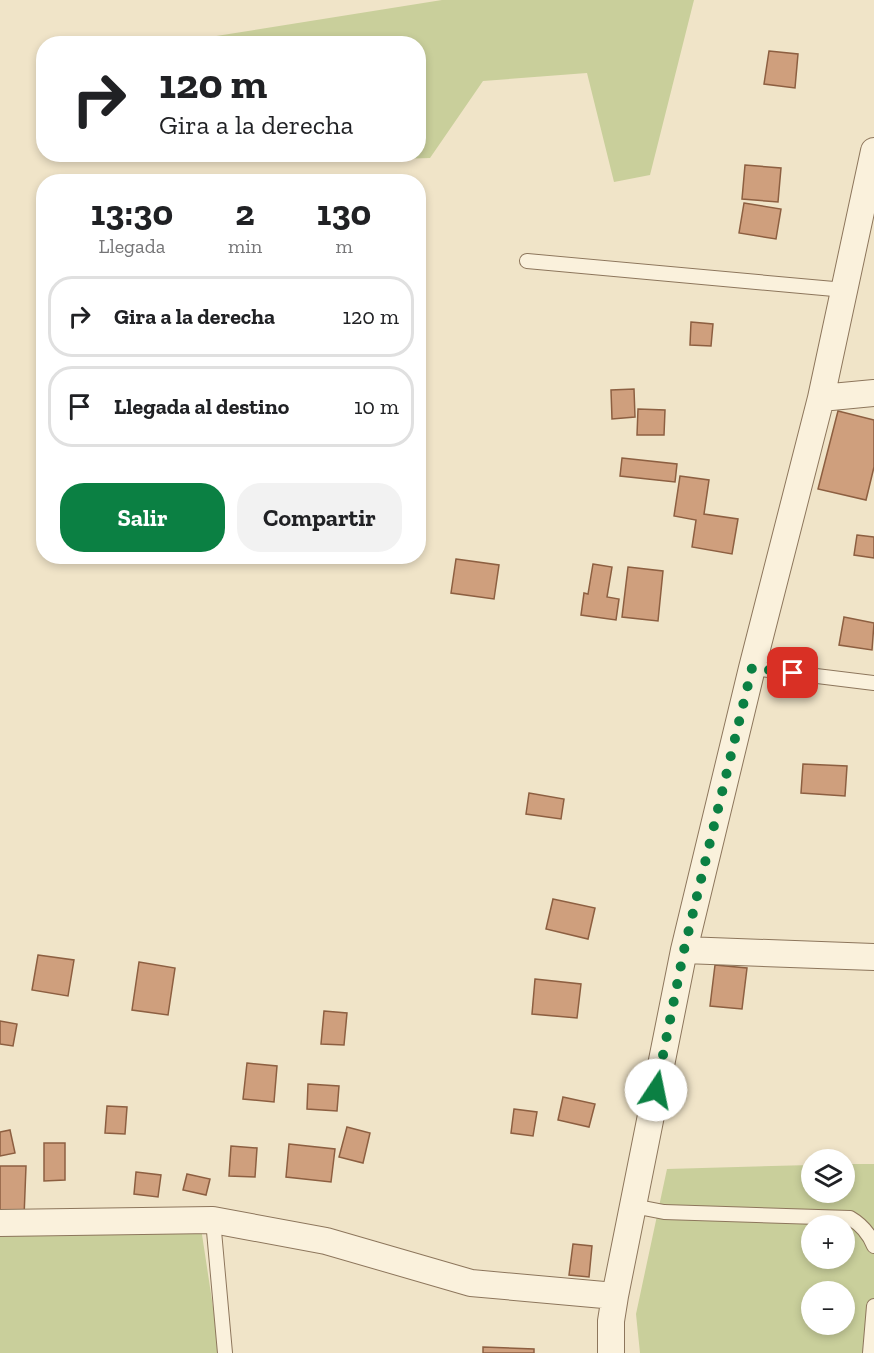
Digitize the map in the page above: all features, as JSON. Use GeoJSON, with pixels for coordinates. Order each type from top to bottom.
{"type":"FeatureCollection","features":[{"type":"Feature","properties":{"kind":"street"},"geometry":{"type":"LineString","coordinates":[[611,1353],[611,1321],[615,1296],[684,950],[752,668],[821,398],[874,151]]}},
{"type":"Feature","properties":{"kind":"street"},"geometry":{"type":"LineString","coordinates":[[821,398],[874,393]]}},
{"type":"Feature","properties":{"kind":"street"},"geometry":{"type":"LineString","coordinates":[[684,950],[874,957]]}},
{"type":"Feature","properties":{"kind":"street"},"geometry":{"type":"LineString","coordinates":[[0,1223],[213,1220],[326,1241],[471,1283],[615,1296]]}},
{"type":"Feature","properties":{"kind":"lane"},"geometry":{"type":"LineString","coordinates":[[527,261],[845,290]]}},
{"type":"Feature","properties":{"kind":"lane"},"geometry":{"type":"LineString","coordinates":[[752,668],[874,683]]}},
{"type":"Feature","properties":{"kind":"lane"},"geometry":{"type":"LineString","coordinates":[[633,1206],[664,1212],[850,1218],[862,1226],[871,1237],[874,1246]]}},
{"type":"Feature","properties":{"kind":"lane"},"geometry":{"type":"LineString","coordinates":[[213,1220],[225,1353]]}},
{"type":"Feature","properties":{"kind":"lane"},"geometry":{"type":"LineString","coordinates":[[870,1353],[874,1306]]}},
{"type":"Feature","properties":{"kind":"green space"},"geometry":{"type":"Polygon","coordinates":[[[442,0],[694,0],[650,175],[614,182],[587,73],[483,81],[430,158],[426,158],[426,36],[216,36],[442,0]]]}},
{"type":"Feature","properties":{"kind":"green space"},"geometry":{"type":"Polygon","coordinates":[[[855,1164],[874,1164],[874,1353],[640,1353],[636,1314],[667,1169],[801,1165],[801,1203],[855,1203],[855,1164]]]}},
{"type":"Feature","properties":{"kind":"green space"},"geometry":{"type":"Polygon","coordinates":[[[201,1228],[220,1353],[0,1353],[0,1236],[201,1228]]]}},
{"type":"Feature","properties":{"kind":"building"},"geometry":{"type":"Polygon","coordinates":[[[769,51],[798,54],[795,88],[764,84],[769,51]]]}},
{"type":"Feature","properties":{"kind":"building"},"geometry":{"type":"Polygon","coordinates":[[[745,165],[781,168],[778,202],[742,199],[745,165]]]}},
{"type":"Feature","properties":{"kind":"building"},"geometry":{"type":"Polygon","coordinates":[[[744,203],[781,209],[776,239],[739,233],[744,203]]]}},
{"type":"Feature","properties":{"kind":"building"},"geometry":{"type":"Polygon","coordinates":[[[691,322],[713,324],[711,346],[690,345],[691,322]]]}},
{"type":"Feature","properties":{"kind":"building"},"geometry":{"type":"Polygon","coordinates":[[[634,389],[635,417],[612,419],[611,390],[634,389]]]}},
{"type":"Feature","properties":{"kind":"building"},"geometry":{"type":"Polygon","coordinates":[[[638,409],[665,410],[664,435],[637,435],[638,409]]]}},
{"type":"Feature","properties":{"kind":"building"},"geometry":{"type":"Polygon","coordinates":[[[838,411],[874,420],[874,467],[866,500],[818,489],[838,411]]]}},
{"type":"Feature","properties":{"kind":"building"},"geometry":{"type":"Polygon","coordinates":[[[622,458],[677,464],[675,482],[620,476],[622,458]]]}},
{"type":"Feature","properties":{"kind":"building"},"geometry":{"type":"Polygon","coordinates":[[[680,476],[709,480],[704,514],[738,519],[732,554],[692,547],[696,520],[674,516],[680,476]]]}},
{"type":"Feature","properties":{"kind":"building"},"geometry":{"type":"Polygon","coordinates":[[[857,535],[874,537],[874,558],[854,555],[857,535]]]}},
{"type":"Feature","properties":{"kind":"building"},"geometry":{"type":"Polygon","coordinates":[[[456,559],[499,565],[494,599],[451,593],[456,559]]]}},
{"type":"Feature","properties":{"kind":"building"},"geometry":{"type":"Polygon","coordinates":[[[593,564],[612,567],[607,597],[619,599],[616,620],[581,615],[584,593],[588,594],[593,564]]]}},
{"type":"Feature","properties":{"kind":"building"},"geometry":{"type":"Polygon","coordinates":[[[628,567],[663,571],[658,621],[622,617],[628,567]]]}},
{"type":"Feature","properties":{"kind":"building"},"geometry":{"type":"Polygon","coordinates":[[[844,617],[874,623],[872,650],[839,645],[844,617]]]}},
{"type":"Feature","properties":{"kind":"building"},"geometry":{"type":"Polygon","coordinates":[[[803,764],[847,766],[845,796],[801,793],[803,764]]]}},
{"type":"Feature","properties":{"kind":"building"},"geometry":{"type":"Polygon","coordinates":[[[529,793],[564,799],[561,819],[526,814],[529,793]]]}},
{"type":"Feature","properties":{"kind":"building"},"geometry":{"type":"Polygon","coordinates":[[[553,899],[595,908],[588,939],[546,929],[553,899]]]}},
{"type":"Feature","properties":{"kind":"building"},"geometry":{"type":"Polygon","coordinates":[[[38,955],[74,960],[68,996],[32,990],[38,955]]]}},
{"type":"Feature","properties":{"kind":"building"},"geometry":{"type":"Polygon","coordinates":[[[139,962],[175,968],[168,1015],[132,1010],[139,962]]]}},
{"type":"Feature","properties":{"kind":"building"},"geometry":{"type":"Polygon","coordinates":[[[715,965],[747,968],[742,1009],[710,1006],[715,965]]]}},
{"type":"Feature","properties":{"kind":"building"},"geometry":{"type":"Polygon","coordinates":[[[535,979],[581,984],[577,1018],[532,1014],[535,979]]]}},
{"type":"Feature","properties":{"kind":"building"},"geometry":{"type":"Polygon","coordinates":[[[324,1011],[347,1013],[344,1045],[321,1044],[324,1011]]]}},
{"type":"Feature","properties":{"kind":"building"},"geometry":{"type":"Polygon","coordinates":[[[0,1021],[17,1024],[13,1046],[0,1044],[0,1021]]]}},
{"type":"Feature","properties":{"kind":"building"},"geometry":{"type":"Polygon","coordinates":[[[247,1063],[277,1066],[274,1102],[243,1099],[247,1063]]]}},
{"type":"Feature","properties":{"kind":"building"},"geometry":{"type":"Polygon","coordinates":[[[308,1084],[339,1086],[337,1111],[307,1109],[308,1084]]]}},
{"type":"Feature","properties":{"kind":"building"},"geometry":{"type":"Polygon","coordinates":[[[563,1097],[595,1104],[589,1127],[558,1120],[563,1097]]]}},
{"type":"Feature","properties":{"kind":"building"},"geometry":{"type":"Polygon","coordinates":[[[107,1106],[127,1107],[125,1134],[105,1133],[107,1106]]]}},
{"type":"Feature","properties":{"kind":"building"},"geometry":{"type":"Polygon","coordinates":[[[514,1109],[537,1112],[533,1136],[511,1133],[514,1109]]]}},
{"type":"Feature","properties":{"kind":"building"},"geometry":{"type":"Polygon","coordinates":[[[347,1127],[370,1133],[363,1163],[339,1157],[347,1127]]]}},
{"type":"Feature","properties":{"kind":"building"},"geometry":{"type":"Polygon","coordinates":[[[10,1130],[15,1153],[0,1156],[0,1132],[10,1130]]]}},
{"type":"Feature","properties":{"kind":"building"},"geometry":{"type":"Polygon","coordinates":[[[44,1143],[65,1143],[65,1180],[44,1181],[44,1143]]]}},
{"type":"Feature","properties":{"kind":"building"},"geometry":{"type":"Polygon","coordinates":[[[289,1144],[335,1149],[331,1182],[286,1177],[289,1144]]]}},
{"type":"Feature","properties":{"kind":"building"},"geometry":{"type":"Polygon","coordinates":[[[231,1146],[257,1148],[255,1177],[229,1176],[231,1146]]]}},
{"type":"Feature","properties":{"kind":"building"},"geometry":{"type":"Polygon","coordinates":[[[0,1166],[26,1166],[24,1217],[0,1216],[0,1166]]]}},
{"type":"Feature","properties":{"kind":"building"},"geometry":{"type":"Polygon","coordinates":[[[136,1172],[161,1175],[158,1197],[134,1194],[136,1172]]]}},
{"type":"Feature","properties":{"kind":"building"},"geometry":{"type":"Polygon","coordinates":[[[187,1174],[210,1179],[206,1195],[183,1190],[187,1174]]]}},
{"type":"Feature","properties":{"kind":"building"},"geometry":{"type":"Polygon","coordinates":[[[573,1244],[592,1246],[589,1277],[569,1275],[573,1244]]]}},
{"type":"Feature","properties":{"kind":"building"},"geometry":{"type":"Polygon","coordinates":[[[483,1347],[534,1349],[534,1353],[483,1353],[483,1347]]]}},
{"type":"Feature","properties":{"kind":"route"},"geometry":{"type":"LineString","coordinates":[[656,1090],[684,950],[752,668],[793,673]]}}]}
